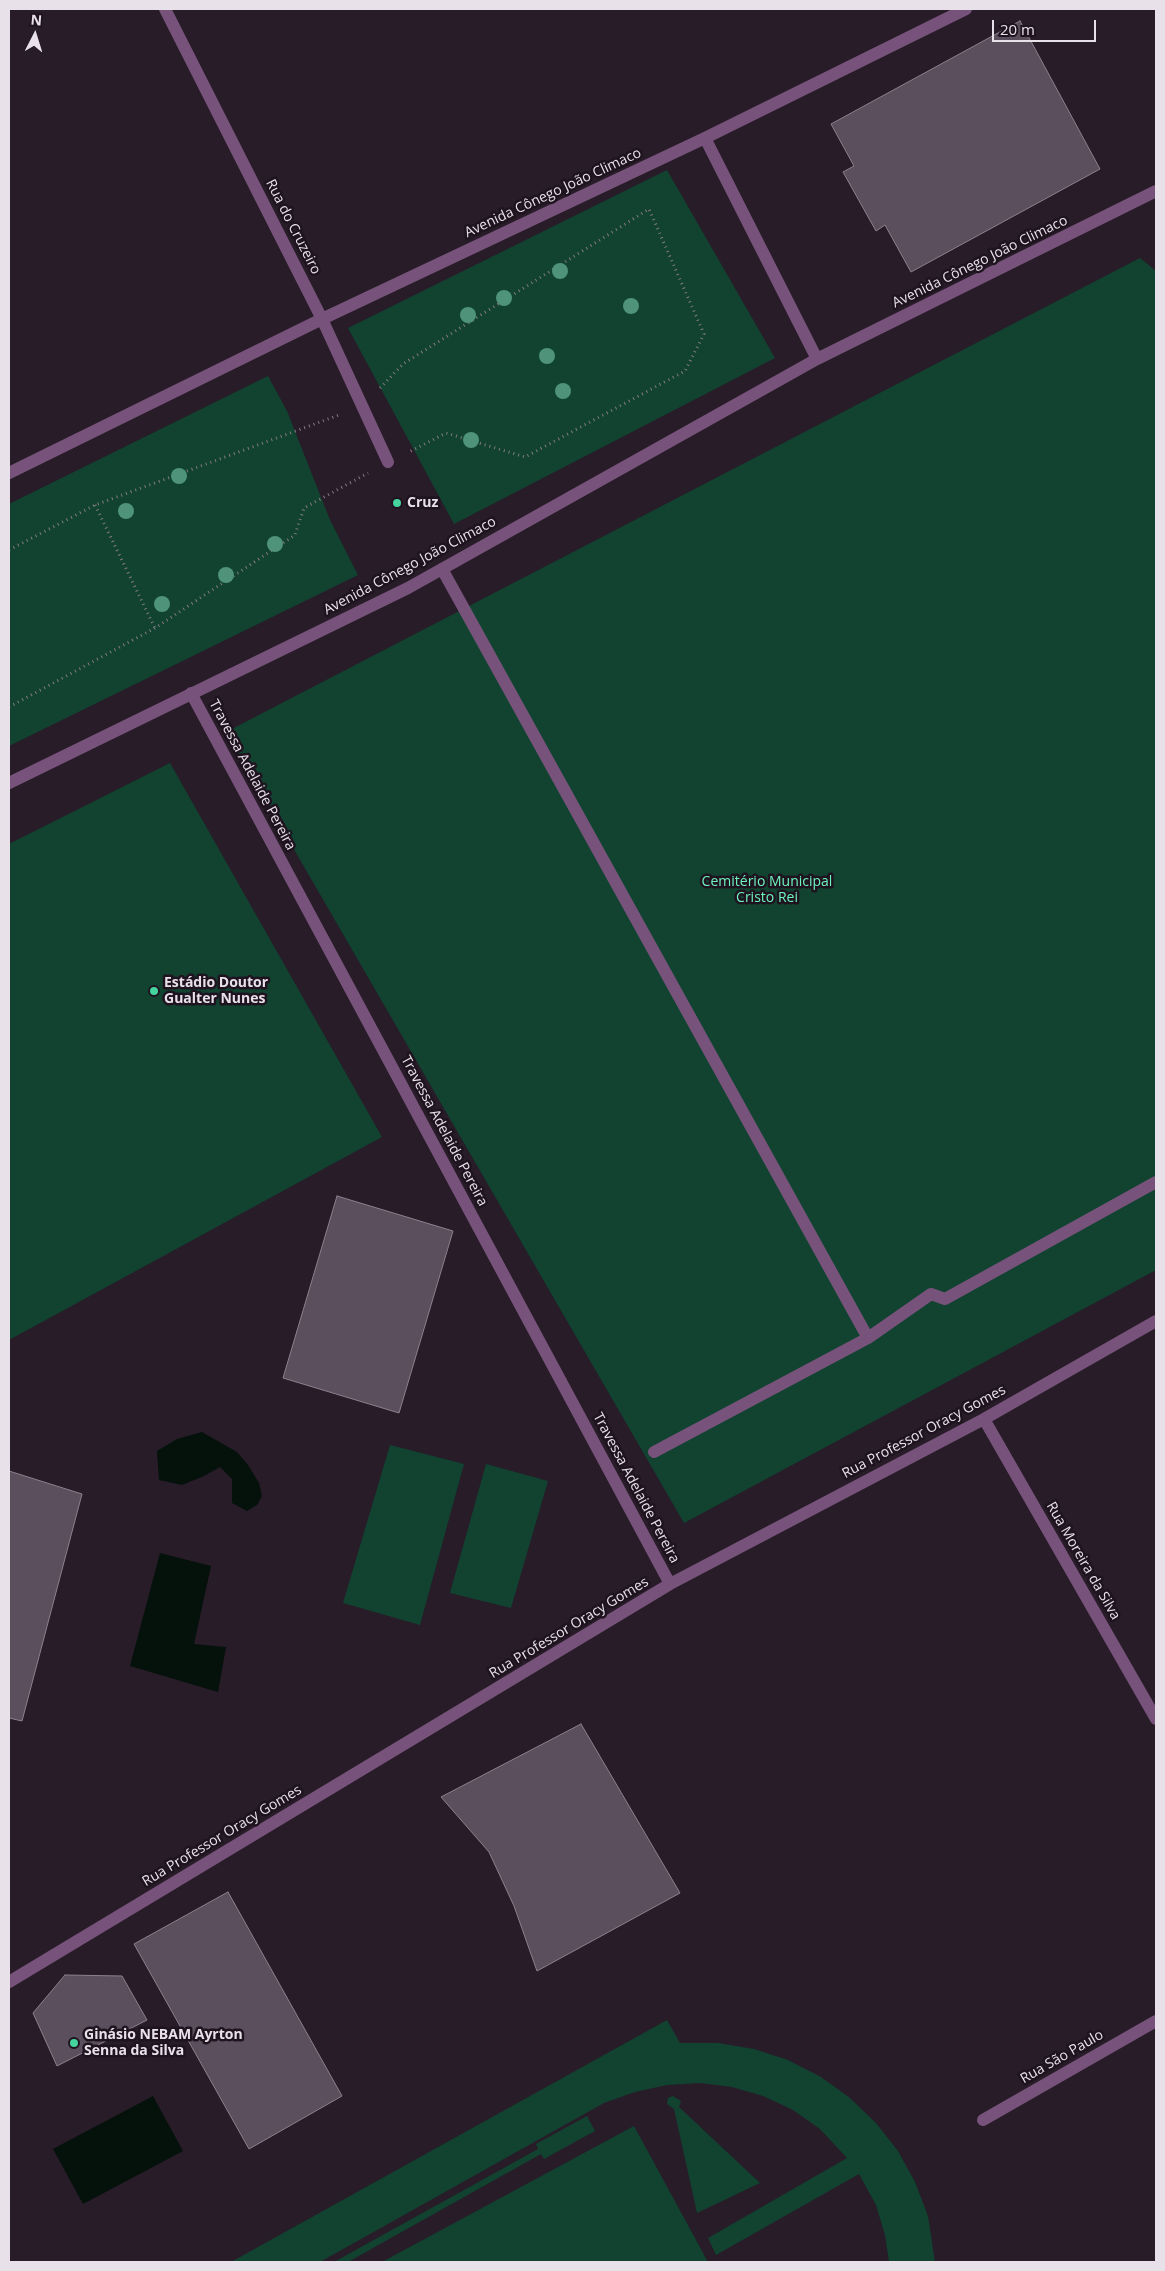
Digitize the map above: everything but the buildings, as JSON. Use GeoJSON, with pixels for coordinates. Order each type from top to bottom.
{"type":"FeatureCollection","features":[{"type":"Feature","properties":{"kind":"street","name":"Rua do Cruzeiro"},"geometry":{"type":"LineString","coordinates":[[165,9],[322,319],[388,462]]}},
{"type":"Feature","properties":{"kind":"street","name":"Avenida Cônego João Climaco"},"geometry":{"type":"LineString","coordinates":[[9,473],[322,319],[705,138],[966,9]]}},
{"type":"Feature","properties":{"kind":"street"},"geometry":{"type":"LineString","coordinates":[[705,138],[817,359]]}},
{"type":"Feature","properties":{"kind":"street","name":"Avenida Cônego João Climaco"},"geometry":{"type":"LineString","coordinates":[[9,783],[408,588],[817,359],[1156,191]]}},
{"type":"Feature","properties":{"kind":"street"},"geometry":{"type":"LineString","coordinates":[[442,569],[868,1338]]}},
{"type":"Feature","properties":{"kind":"street","name":"Travessa Adelaide Pereira"},"geometry":{"type":"LineString","coordinates":[[191,693],[670,1584]]}},
{"type":"Feature","properties":{"kind":"street"},"geometry":{"type":"LineString","coordinates":[[654,1452],[868,1338],[931,1294],[945,1299],[1156,1182]]}},
{"type":"Feature","properties":{"kind":"street","name":"Rua Professor Oracy Gomes"},"geometry":{"type":"LineString","coordinates":[[9,1982],[670,1584],[984,1419],[1156,1321]]}},
{"type":"Feature","properties":{"kind":"street","name":"Rua Moreira da Silva"},"geometry":{"type":"LineString","coordinates":[[984,1419],[1156,1718]]}},
{"type":"Feature","properties":{"kind":"street","name":"Rua São Paulo"},"geometry":{"type":"LineString","coordinates":[[983,2120],[1156,2020]]}},
{"type":"Feature","properties":{"kind":"path"},"geometry":{"type":"LineString","coordinates":[[9,550],[95,505],[362,407],[403,364],[649,209],[704,334],[685,372],[525,456],[446,433],[388,462],[304,508],[295,535],[156,628],[9,707]]}},
{"type":"Feature","properties":{"kind":"path"},"geometry":{"type":"LineString","coordinates":[[95,505],[156,628]]}},
{"type":"Feature","properties":{"kind":"green space"},"geometry":{"type":"Polygon","coordinates":[[[667,170],[775,358],[454,524],[348,328],[667,170]]]}},
{"type":"Feature","properties":{"kind":"green space","name":"Cemitério Municipal Cristo Rei"},"geometry":{"type":"Polygon","coordinates":[[[1140,258],[1156,271],[1156,1270],[684,1523],[226,732],[1140,258]]]}},
{"type":"Feature","properties":{"kind":"green space"},"geometry":{"type":"Polygon","coordinates":[[[268,376],[287,411],[330,520],[358,575],[9,746],[9,504],[268,376]]]}},
{"type":"Feature","properties":{"kind":"green space","name":"Estádio Doutor Gualter Nunes"},"geometry":{"type":"Polygon","coordinates":[[[170,763],[382,1137],[9,1340],[9,844],[170,763]]]}},
{"type":"Feature","properties":{"kind":"green space"},"geometry":{"type":"Polygon","coordinates":[[[390,1445],[464,1464],[420,1625],[343,1603],[390,1445]]]}},
{"type":"Feature","properties":{"kind":"green space"},"geometry":{"type":"Polygon","coordinates":[[[486,1464],[548,1481],[511,1608],[450,1593],[486,1464]]]}},
{"type":"Feature","properties":{"kind":"green space"},"geometry":{"type":"Polygon","coordinates":[[[667,2020],[680,2043],[718,2043],[754,2049],[788,2060],[821,2077],[850,2098],[876,2123],[898,2151],[915,2182],[928,2216],[935,2262],[889,2262],[885,2235],[876,2205],[859,2174],[716,2255],[708,2238],[847,2158],[820,2129],[793,2110],[763,2096],[732,2087],[700,2083],[667,2085],[635,2092],[604,2103],[320,2262],[231,2262],[667,2020]]]}},
{"type":"Feature","properties":{"kind":"green space"},"geometry":{"type":"Polygon","coordinates":[[[673,2096],[681,2101],[679,2107],[760,2183],[697,2213],[674,2109],[667,2104],[668,2098],[673,2096]]]}},
{"type":"Feature","properties":{"kind":"green space"},"geometry":{"type":"Polygon","coordinates":[[[587,2116],[595,2131],[544,2159],[541,2154],[348,2262],[334,2262],[538,2149],[536,2144],[587,2116]]]}},
{"type":"Feature","properties":{"kind":"green space"},"geometry":{"type":"Polygon","coordinates":[[[634,2126],[708,2262],[382,2262],[634,2126]]]}},
{"type":"Feature","properties":{"kind":"shaded area"},"geometry":{"type":"Polygon","coordinates":[[[202,1432],[237,1452],[248,1465],[259,1483],[262,1496],[257,1505],[247,1511],[232,1503],[232,1479],[220,1467],[182,1485],[159,1480],[157,1451],[177,1439],[202,1432]]]}},
{"type":"Feature","properties":{"kind":"shaded area"},"geometry":{"type":"Polygon","coordinates":[[[160,1553],[211,1566],[194,1644],[226,1647],[218,1692],[130,1666],[160,1553]]]}},
{"type":"Feature","properties":{"kind":"shaded area"},"geometry":{"type":"Polygon","coordinates":[[[153,2096],[183,2151],[83,2204],[53,2149],[153,2096]]]}},
{"type":"Feature","properties":{"kind":"place","name":"Cruz"},"geometry":{"type":"Point","coordinates":[397,503]}},
{"type":"Feature","properties":{"kind":"place","name":"Estádio Doutor Gualter Nunes"},"geometry":{"type":"Point","coordinates":[154,991]}},
{"type":"Feature","properties":{"kind":"place","name":"Ginásio NEBAM Ayrton Senna da Silva"},"geometry":{"type":"Point","coordinates":[74,2043]}}]}
